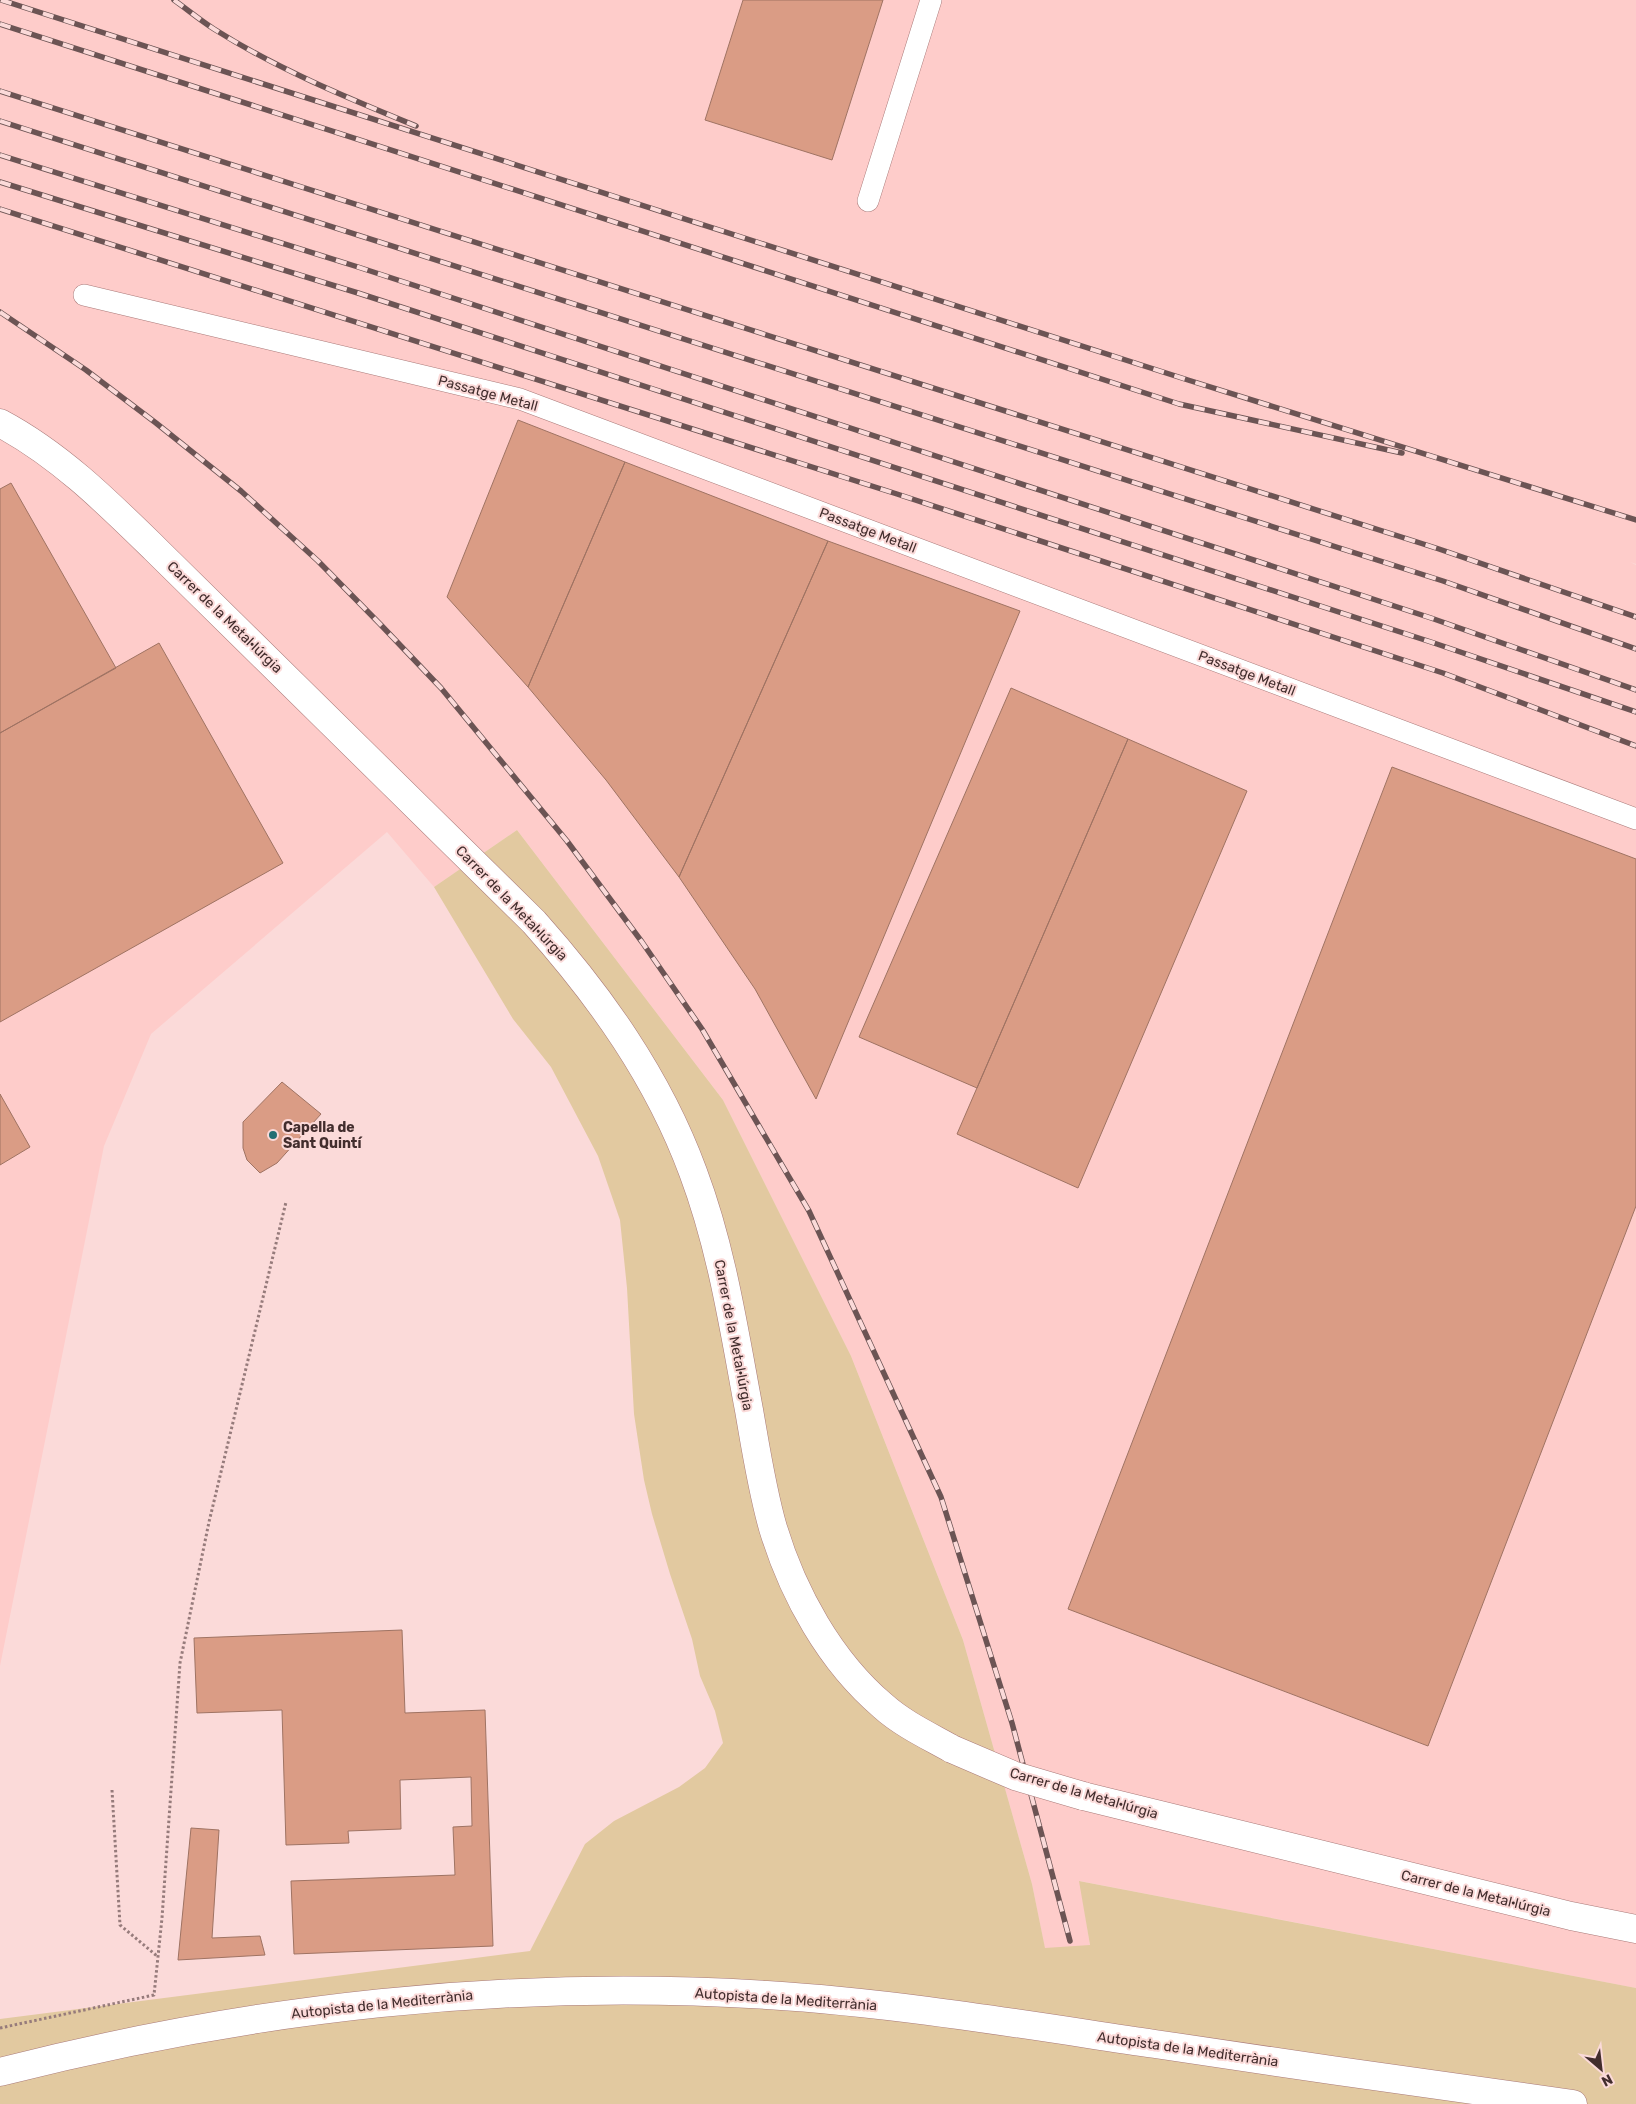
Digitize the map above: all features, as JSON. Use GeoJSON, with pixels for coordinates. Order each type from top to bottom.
{"type":"FeatureCollection","features":[{"type":"Feature","properties":{"kind":"main road","name":"Carrer de la Metal·lúrgia"},"geometry":{"type":"LineString","coordinates":[[0,423],[53,457],[95,490],[163,556],[534,922],[574,967],[615,1022],[648,1073],[675,1127],[705,1207],[724,1278],[761,1478],[773,1528],[787,1567],[827,1644],[851,1674],[883,1707],[917,1730],[952,1749],[1015,1776],[1083,1796],[1571,1916],[1636,1930]]}},
{"type":"Feature","properties":{"kind":"main road","name":"Autopista de la Mediterrània"},"geometry":{"type":"LineString","coordinates":[[0,2072],[160,2035],[364,2003],[468,1994],[570,1990],[674,1991],[768,1995],[866,2004],[990,2019],[1573,2104]]}},
{"type":"Feature","properties":{"kind":"lane"},"geometry":{"type":"LineString","coordinates":[[868,201],[931,0]]}},
{"type":"Feature","properties":{"kind":"lane","name":"Passatge Metall"},"geometry":{"type":"LineString","coordinates":[[84,295],[520,398],[1636,819]]}},
{"type":"Feature","properties":{"kind":"path"},"geometry":{"type":"LineString","coordinates":[[0,2028],[154,1996],[180,1663],[209,1522],[286,1202]]}},
{"type":"Feature","properties":{"kind":"path"},"geometry":{"type":"LineString","coordinates":[[112,1790],[120,1925],[157,1957]]}},
{"type":"Feature","properties":{"kind":"shaded area"},"geometry":{"type":"Polygon","coordinates":[[[0,0],[1636,0],[1636,564],[1630,562],[1636,565],[1636,1988],[1080,1881],[1090,1946],[1045,1949],[1032,1884],[963,1640],[851,1356],[723,1100],[517,830],[434,887],[387,832],[151,1034],[104,1146],[0,1666],[0,0]]]}},
{"type":"Feature","properties":{"kind":"shaded area"},"geometry":{"type":"Polygon","coordinates":[[[517,830],[723,1100],[851,1356],[963,1640],[1032,1884],[1045,1948],[1090,1945],[1079,1881],[1636,1988],[1636,2104],[0,2104],[0,2019],[530,1951],[585,1844],[614,1821],[679,1787],[705,1768],[723,1743],[715,1711],[700,1676],[692,1639],[670,1574],[644,1480],[634,1414],[627,1288],[620,1220],[598,1156],[551,1067],[513,1019],[434,887],[517,830]]]}},
{"type":"Feature","properties":{"kind":"building"},"geometry":{"type":"Polygon","coordinates":[[[743,0],[883,0],[832,160],[705,120],[743,0]]]}},
{"type":"Feature","properties":{"kind":"building"},"geometry":{"type":"Polygon","coordinates":[[[518,420],[625,462],[528,687],[447,597],[518,420]]]}},
{"type":"Feature","properties":{"kind":"building"},"geometry":{"type":"Polygon","coordinates":[[[625,462],[828,541],[679,877],[606,780],[528,687],[625,462]]]}},
{"type":"Feature","properties":{"kind":"building"},"geometry":{"type":"Polygon","coordinates":[[[11,483],[116,668],[0,733],[0,489],[11,483]]]}},
{"type":"Feature","properties":{"kind":"building"},"geometry":{"type":"Polygon","coordinates":[[[828,541],[1020,611],[816,1099],[755,989],[679,877],[828,541]]]}},
{"type":"Feature","properties":{"kind":"building"},"geometry":{"type":"Polygon","coordinates":[[[159,643],[283,863],[0,1022],[0,733],[159,643]]]}},
{"type":"Feature","properties":{"kind":"building"},"geometry":{"type":"Polygon","coordinates":[[[1011,688],[1128,739],[977,1088],[859,1037],[1011,688]]]}},
{"type":"Feature","properties":{"kind":"building"},"geometry":{"type":"Polygon","coordinates":[[[1128,739],[1247,791],[1078,1188],[957,1134],[1128,739]]]}},
{"type":"Feature","properties":{"kind":"building"},"geometry":{"type":"Polygon","coordinates":[[[1392,767],[1636,859],[1636,1206],[1428,1746],[1068,1609],[1392,767]]]}},
{"type":"Feature","properties":{"kind":"building","name":"Capella de Sant Quintí"},"geometry":{"type":"Polygon","coordinates":[[[282,1082],[321,1114],[277,1163],[260,1173],[247,1160],[243,1148],[243,1122],[282,1082]]]}},
{"type":"Feature","properties":{"kind":"building"},"geometry":{"type":"Polygon","coordinates":[[[0,1094],[30,1147],[0,1165],[0,1094]]]}},
{"type":"Feature","properties":{"kind":"building"},"geometry":{"type":"Polygon","coordinates":[[[402,1630],[405,1713],[485,1710],[493,1946],[294,1954],[291,1881],[455,1875],[453,1827],[472,1826],[471,1777],[400,1780],[401,1829],[348,1831],[349,1843],[286,1845],[282,1710],[197,1713],[194,1638],[402,1630]]]}},
{"type":"Feature","properties":{"kind":"building"},"geometry":{"type":"Polygon","coordinates":[[[191,1828],[219,1830],[212,1938],[260,1936],[265,1955],[178,1960],[191,1828]]]}},
{"type":"Feature","properties":{"kind":"railway"},"geometry":{"type":"LineString","coordinates":[[1,0],[1188,380],[1636,520]]}},
{"type":"Feature","properties":{"kind":"railway"},"geometry":{"type":"LineString","coordinates":[[174,0],[238,44],[339,94],[416,126]]}},
{"type":"Feature","properties":{"kind":"railway"},"geometry":{"type":"LineString","coordinates":[[0,24],[1179,404],[1402,453]]}},
{"type":"Feature","properties":{"kind":"railway"},"geometry":{"type":"LineString","coordinates":[[0,91],[1439,549],[1636,617]]}},
{"type":"Feature","properties":{"kind":"railway"},"geometry":{"type":"LineString","coordinates":[[0,121],[1443,581],[1636,649]]}},
{"type":"Feature","properties":{"kind":"railway"},"geometry":{"type":"LineString","coordinates":[[0,155],[358,267],[1431,618],[1636,690]]}},
{"type":"Feature","properties":{"kind":"railway"},"geometry":{"type":"LineString","coordinates":[[0,182],[358,293],[1431,642],[1636,712]]}},
{"type":"Feature","properties":{"kind":"railway"},"geometry":{"type":"LineString","coordinates":[[0,209],[897,494],[1443,673],[1636,746]]}},
{"type":"Feature","properties":{"kind":"railway"},"geometry":{"type":"LineString","coordinates":[[0,312],[86,370],[241,491],[318,561],[380,624],[441,688],[567,841],[642,942],[702,1029],[809,1211],[941,1497],[1012,1723],[1070,1941]]}},
{"type":"Feature","properties":{"kind":"place","name":"Capella de Sant Quintí"},"geometry":{"type":"Point","coordinates":[273,1135]}}]}
